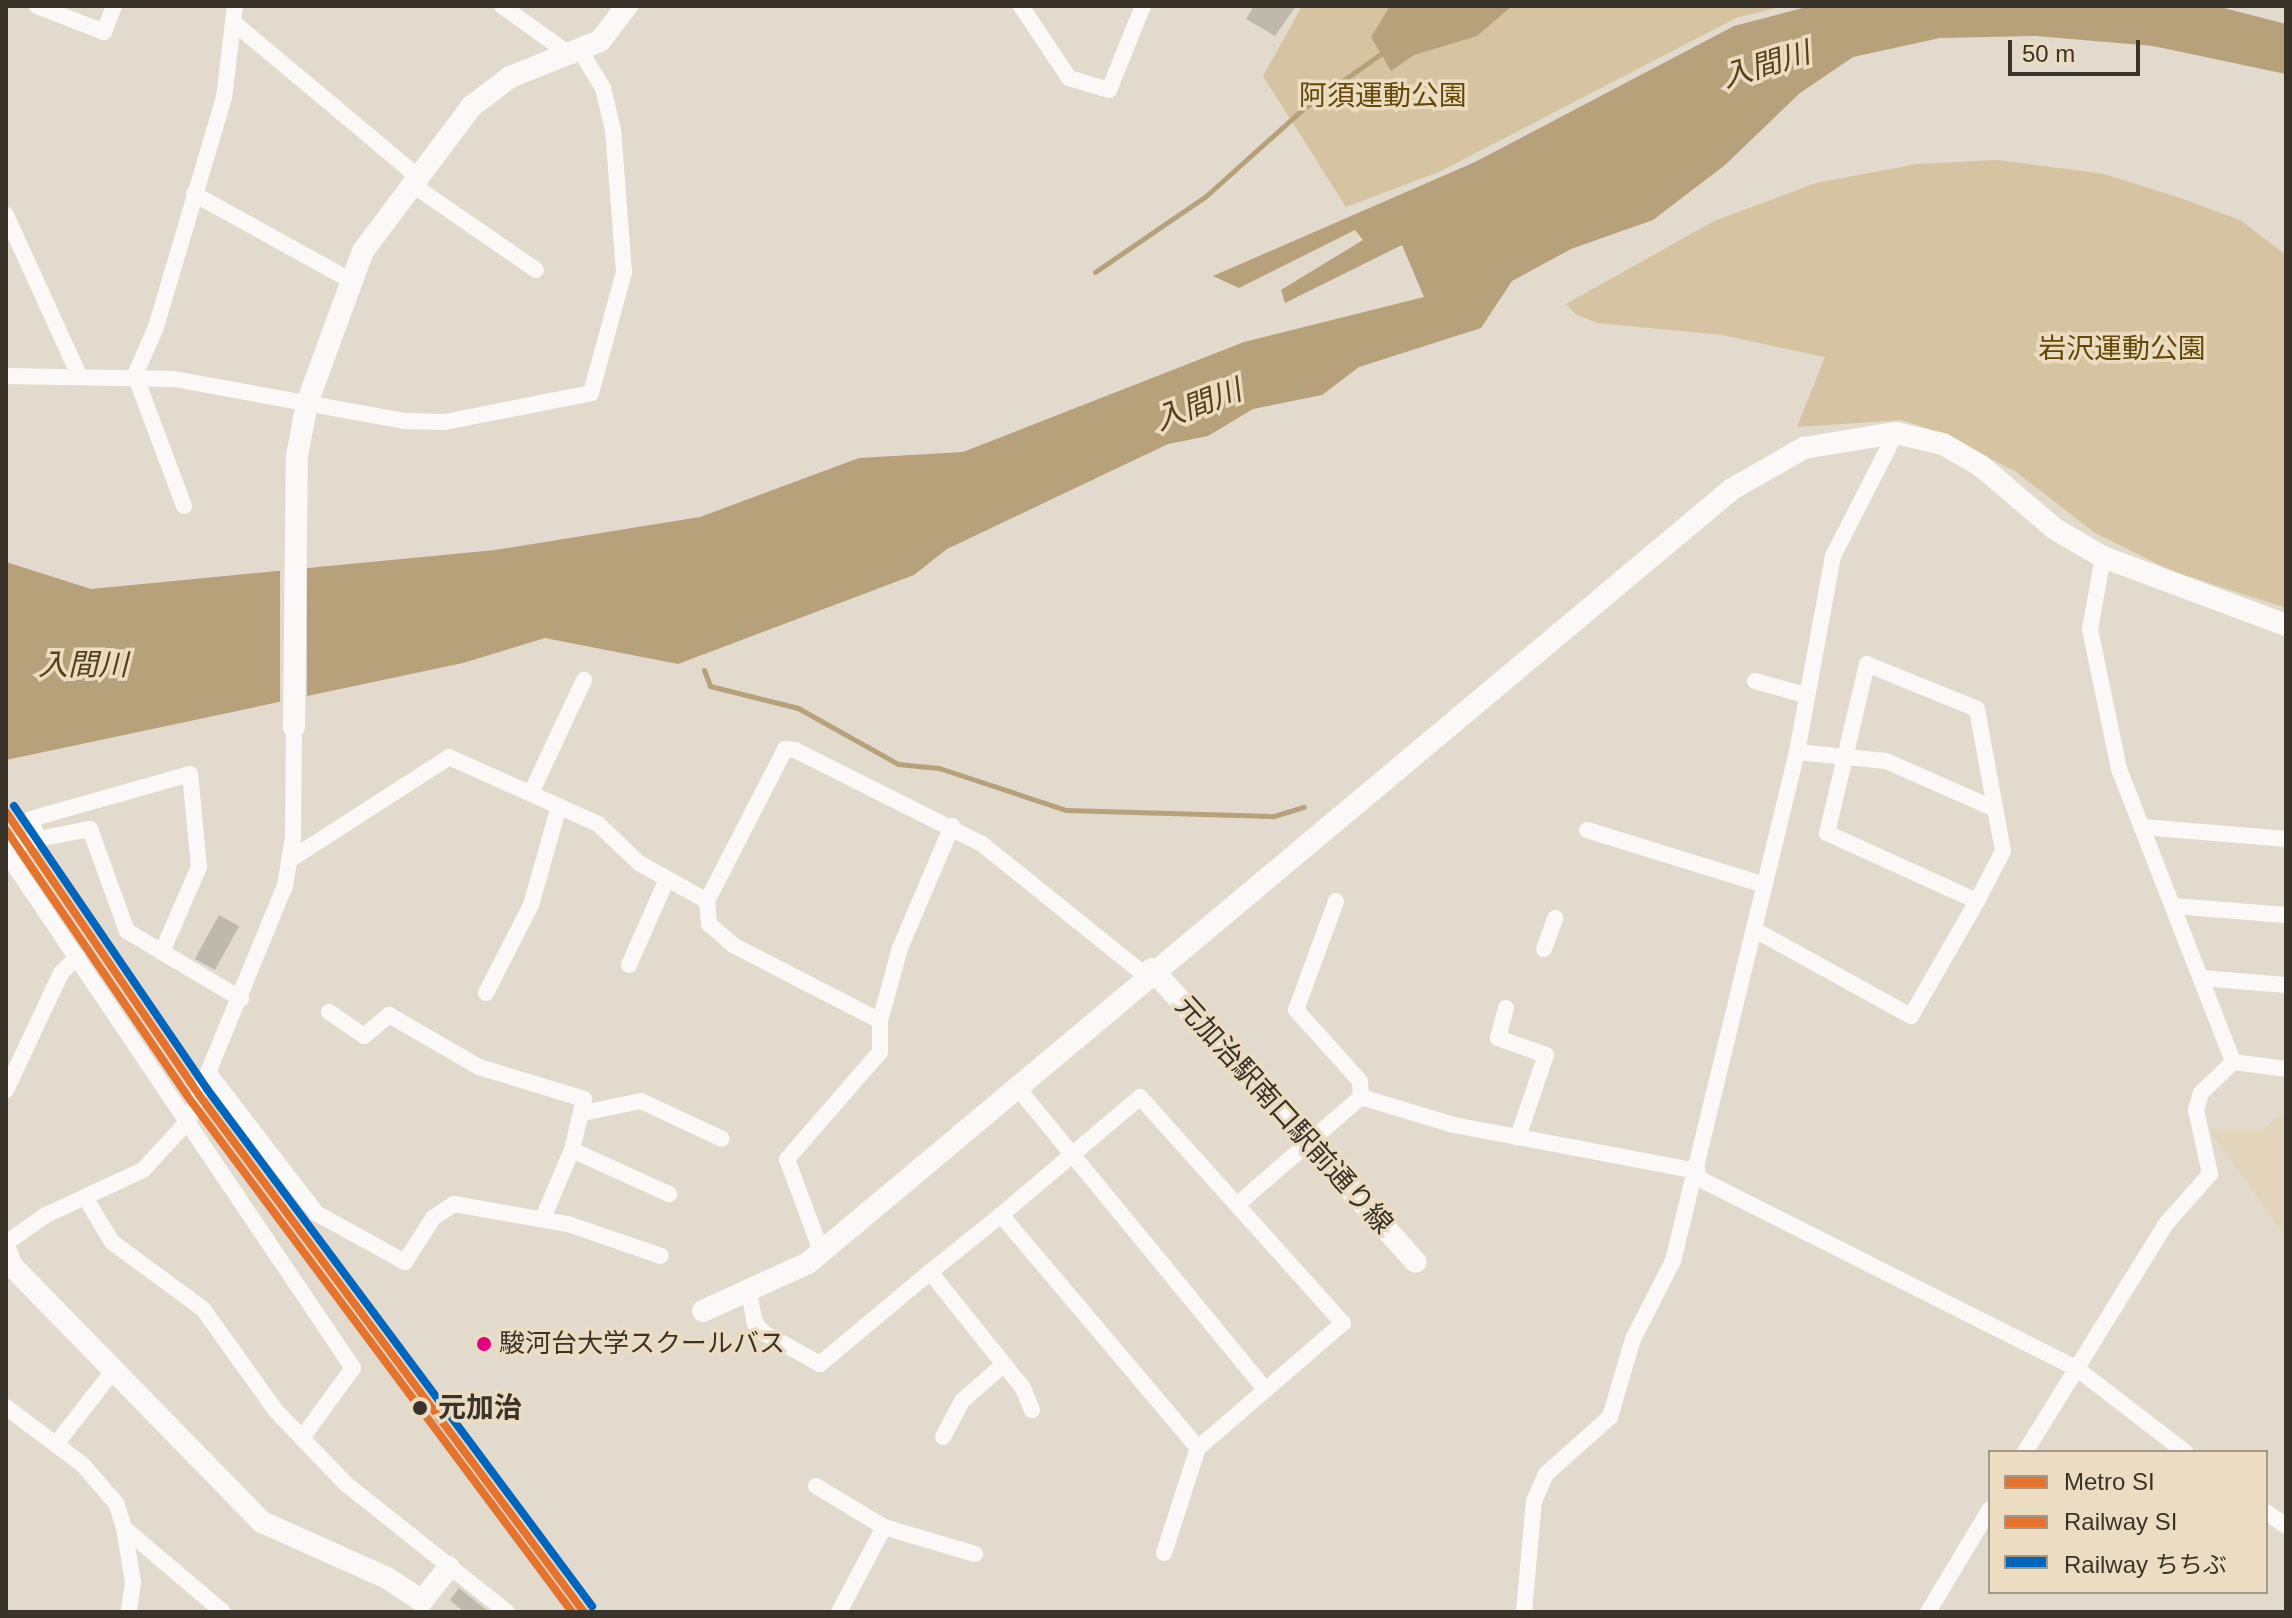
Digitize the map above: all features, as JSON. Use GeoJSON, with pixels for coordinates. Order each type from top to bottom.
{"type":"FeatureCollection","features":[{"type":"Feature","properties":{"kind":"street"},"geometry":{"type":"LineString","coordinates":[[37,6],[104,32],[114,6]]}},
{"type":"Feature","properties":{"kind":"street"},"geometry":{"type":"LineString","coordinates":[[6,376],[78,373],[135,375],[445,422],[591,393],[624,272],[613,130],[603,88],[576,54],[502,6]]}},
{"type":"Feature","properties":{"kind":"street"},"geometry":{"type":"LineString","coordinates":[[6,1243],[17,1230],[143,1170],[188,1121],[241,999],[291,859],[295,516],[307,403],[350,280],[413,179],[493,88],[576,54],[613,28],[627,6]]}},
{"type":"Feature","properties":{"kind":"street"},"geometry":{"type":"LineString","coordinates":[[1021,6],[1069,78],[1109,90],[1143,6]]}},
{"type":"Feature","properties":{"kind":"street"},"geometry":{"type":"LineString","coordinates":[[234,14],[413,179],[536,270]]}},
{"type":"Feature","properties":{"kind":"street"},"geometry":{"type":"LineString","coordinates":[[184,506],[135,375],[156,327],[224,98],[234,14]]}},
{"type":"Feature","properties":{"kind":"street"},"geometry":{"type":"LineString","coordinates":[[194,194],[350,280]]}},
{"type":"Feature","properties":{"kind":"street"},"geometry":{"type":"LineString","coordinates":[[6,215],[11,239],[78,373]]}},
{"type":"Feature","properties":{"kind":"street"},"geometry":{"type":"LineString","coordinates":[[1524,1612],[1534,1501],[1546,1474],[1610,1417],[1633,1339],[1673,1261],[1697,1174],[1797,752],[1805,695],[1833,556],[1896,433]]}},
{"type":"Feature","properties":{"kind":"street"},"geometry":{"type":"LineString","coordinates":[[703,1311],[749,1293],[821,1251],[1149,972],[1732,489],[1804,448],[1896,433],[1943,444],[1981,466],[2055,529],[2103,557],[2286,625]]}},
{"type":"Feature","properties":{"kind":"street"},"geometry":{"type":"LineString","coordinates":[[2103,557],[2090,629],[2119,769],[2233,1062]]}},
{"type":"Feature","properties":{"kind":"street"},"geometry":{"type":"LineString","coordinates":[[1755,930],[1911,1016],[1977,901],[2003,851],[1977,709],[1867,664],[1827,833],[1977,901]]}},
{"type":"Feature","properties":{"kind":"street"},"geometry":{"type":"LineString","coordinates":[[531,793],[584,680]]}},
{"type":"Feature","properties":{"kind":"street"},"geometry":{"type":"LineString","coordinates":[[1755,681],[1805,695]]}},
{"type":"Feature","properties":{"kind":"street"},"geometry":{"type":"LineString","coordinates":[[880,1021],[733,945],[709,924],[707,901],[785,749],[952,826],[1149,972]]}},
{"type":"Feature","properties":{"kind":"street"},"geometry":{"type":"LineString","coordinates":[[1797,752],[1886,761],[1995,809]]}},
{"type":"Feature","properties":{"kind":"street"},"geometry":{"type":"LineString","coordinates":[[291,859],[449,757],[598,824],[667,879],[707,901]]}},
{"type":"Feature","properties":{"kind":"street"},"geometry":{"type":"LineString","coordinates":[[38,839],[31,819],[190,774],[199,867],[162,952]]}},
{"type":"Feature","properties":{"kind":"street"},"geometry":{"type":"LineString","coordinates":[[486,993],[531,905],[559,806]]}},
{"type":"Feature","properties":{"kind":"street"},"geometry":{"type":"LineString","coordinates":[[821,1251],[787,1159],[880,1052],[880,1021],[900,948],[952,826]]}},
{"type":"Feature","properties":{"kind":"street"},"geometry":{"type":"LineString","coordinates":[[2143,827],[2286,839]]}},
{"type":"Feature","properties":{"kind":"street"},"geometry":{"type":"LineString","coordinates":[[6,847],[90,829],[127,931],[241,999]]}},
{"type":"Feature","properties":{"kind":"street"},"geometry":{"type":"LineString","coordinates":[[1587,830],[1765,885]]}},
{"type":"Feature","properties":{"kind":"street"},"geometry":{"type":"LineString","coordinates":[[6,853],[353,1368],[302,1438]]}},
{"type":"Feature","properties":{"kind":"street"},"geometry":{"type":"LineString","coordinates":[[629,965],[667,879]]}},
{"type":"Feature","properties":{"kind":"street"},"geometry":{"type":"LineString","coordinates":[[1336,901],[1296,1010],[1360,1081],[1361,1097]]}},
{"type":"Feature","properties":{"kind":"street"},"geometry":{"type":"LineString","coordinates":[[2174,906],[2286,915]]}},
{"type":"Feature","properties":{"kind":"street"},"geometry":{"type":"LineString","coordinates":[[1544,949],[1555,918]]}},
{"type":"Feature","properties":{"kind":"street"},"geometry":{"type":"LineString","coordinates":[[6,1090],[61,973],[77,957]]}},
{"type":"Feature","properties":{"kind":"street","name":"元加治駅南口駅前通り線"},"geometry":{"type":"LineString","coordinates":[[1149,972],[1416,1262]]}},
{"type":"Feature","properties":{"kind":"street"},"geometry":{"type":"LineString","coordinates":[[2201,978],[2286,985]]}},
{"type":"Feature","properties":{"kind":"street"},"geometry":{"type":"LineString","coordinates":[[1506,1008],[1498,1038],[1546,1055],[1518,1137]]}},
{"type":"Feature","properties":{"kind":"street"},"geometry":{"type":"LineString","coordinates":[[329,1012],[364,1036],[389,1015],[434,1046],[479,1067],[584,1099],[572,1150],[543,1218]]}},
{"type":"Feature","properties":{"kind":"street"},"geometry":{"type":"LineString","coordinates":[[2233,1062],[2286,1069]]}},
{"type":"Feature","properties":{"kind":"street"},"geometry":{"type":"LineString","coordinates":[[2026,1450],[2165,1225],[2210,1174],[2196,1110],[2201,1093],[2233,1062]]}},
{"type":"Feature","properties":{"kind":"street"},"geometry":{"type":"LineString","coordinates":[[208,1072],[316,1213],[405,1262],[412,1260],[429,1224],[451,1205],[543,1218],[661,1256]]}},
{"type":"Feature","properties":{"kind":"street"},"geometry":{"type":"LineString","coordinates":[[1016,1086],[1265,1389]]}},
{"type":"Feature","properties":{"kind":"street"},"geometry":{"type":"LineString","coordinates":[[749,1293],[755,1323],[764,1333],[820,1364],[1140,1097],[1343,1323],[1198,1448],[1164,1553]]}},
{"type":"Feature","properties":{"kind":"street"},"geometry":{"type":"LineString","coordinates":[[1361,1097],[1398,1112],[1697,1174],[2076,1368],[2182,1450]]}},
{"type":"Feature","properties":{"kind":"street"},"geometry":{"type":"LineString","coordinates":[[1238,1204],[1361,1097]]}},
{"type":"Feature","properties":{"kind":"street"},"geometry":{"type":"LineString","coordinates":[[583,1113],[641,1101],[722,1139]]}},
{"type":"Feature","properties":{"kind":"street"},"geometry":{"type":"LineString","coordinates":[[572,1150],[669,1194]]}},
{"type":"Feature","properties":{"kind":"street"},"geometry":{"type":"LineString","coordinates":[[85,1197],[112,1242],[203,1309],[302,1438],[346,1484],[507,1612]]}},
{"type":"Feature","properties":{"kind":"street"},"geometry":{"type":"LineString","coordinates":[[1001,1215],[1198,1448]]}},
{"type":"Feature","properties":{"kind":"street"},"geometry":{"type":"LineString","coordinates":[[6,1251],[12,1266],[252,1514],[276,1530],[387,1578],[422,1601],[449,1567]]}},
{"type":"Feature","properties":{"kind":"street"},"geometry":{"type":"LineString","coordinates":[[930,1272],[1004,1364],[1032,1410]]}},
{"type":"Feature","properties":{"kind":"street"},"geometry":{"type":"LineString","coordinates":[[943,1437],[962,1401],[1004,1364]]}},
{"type":"Feature","properties":{"kind":"street"},"geometry":{"type":"LineString","coordinates":[[57,1443],[112,1372]]}},
{"type":"Feature","properties":{"kind":"street"},"geometry":{"type":"LineString","coordinates":[[6,1407],[57,1443],[116,1503],[124,1528],[133,1582],[129,1612]]}},
{"type":"Feature","properties":{"kind":"street"},"geometry":{"type":"LineString","coordinates":[[816,1486],[884,1527],[975,1554]]}},
{"type":"Feature","properties":{"kind":"street"},"geometry":{"type":"LineString","coordinates":[[1928,1612],[1988,1512]]}},
{"type":"Feature","properties":{"kind":"street"},"geometry":{"type":"LineString","coordinates":[[2268,1513],[2286,1526]]}},
{"type":"Feature","properties":{"kind":"street"},"geometry":{"type":"LineString","coordinates":[[839,1612],[884,1527]]}},
{"type":"Feature","properties":{"kind":"street"},"geometry":{"type":"LineString","coordinates":[[124,1528],[223,1612]]}},
{"type":"Feature","properties":{"kind":"shaded area"},"geometry":{"type":"Polygon","coordinates":[[[2286,1112],[2286,1237],[2209,1130],[2262,1130],[2286,1112]]]}},
{"type":"Feature","properties":{"kind":"green space","name":"阿須運動公園"},"geometry":{"type":"Polygon","coordinates":[[[1302,6],[1784,6],[1736,18],[1439,172],[1346,207],[1263,76],[1302,6]]]}},
{"type":"Feature","properties":{"kind":"green space","name":"岩沢運動公園"},"geometry":{"type":"Polygon","coordinates":[[[1997,160],[2104,174],[2180,198],[2240,220],[2286,255],[2286,608],[2172,571],[2095,533],[2015,471],[1932,430],[1901,420],[1797,427],[1825,357],[1722,335],[1598,323],[1575,314],[1566,304],[1714,221],[1816,183],[1917,164],[1997,160]]]}},
{"type":"Feature","properties":{"kind":"water"},"geometry":{"type":"Polygon","coordinates":[[[1390,6],[1512,6],[1477,36],[1414,55],[1391,71],[1371,37],[1390,6]]]}},
{"type":"Feature","properties":{"kind":"water","name":"入間川"},"geometry":{"type":"Polygon","coordinates":[[[1810,6],[2216,6],[2286,24],[2286,74],[2153,46],[2036,36],[1940,38],[1853,57],[1800,93],[1725,165],[1653,220],[1571,249],[1512,281],[1481,328],[1359,367],[1322,395],[1253,409],[1208,436],[1168,444],[947,549],[914,575],[678,664],[545,638],[463,663],[6,760],[6,562],[91,589],[495,550],[700,517],[859,458],[963,452],[1244,342],[1424,297],[1402,245],[1285,303],[1281,290],[1363,240],[1355,230],[1239,288],[1213,276],[1475,162],[1734,26],[1810,6]]]}},
{"type":"Feature","properties":{"kind":"pier"},"geometry":{"type":"Polygon","coordinates":[[[280,563],[307,563],[307,702],[280,702],[280,563]]]}},
{"type":"Feature","properties":{"kind":"building"},"geometry":{"type":"Polygon","coordinates":[[[1254,6],[1296,6],[1275,36],[1246,19],[1254,6]]]}},
{"type":"Feature","properties":{"kind":"building"},"geometry":{"type":"Polygon","coordinates":[[[219,915],[239,926],[215,970],[195,959],[219,915]]]}},
{"type":"Feature","properties":{"kind":"building"},"geometry":{"type":"Polygon","coordinates":[[[459,1588],[489,1612],[464,1612],[450,1600],[459,1588]]]}},
{"type":"Feature","properties":{"kind":"waterway"},"geometry":{"type":"LineString","coordinates":[[1095,272],[1206,196],[1304,108],[1379,55]]}},
{"type":"Feature","properties":{"kind":"waterway"},"geometry":{"type":"LineString","coordinates":[[704,670],[710,686],[798,708],[898,764],[939,768],[1066,810],[1274,816],[1304,807]]}},
{"type":"Feature","properties":{"kind":"metro line","name":"SI"},"geometry":{"type":"LineString","coordinates":[[6,812],[199,1095],[584,1612]]}},
{"type":"Feature","properties":{"kind":"rail line","name":"ちちぶ"},"geometry":{"type":"LineString","coordinates":[[14,806],[207,1089],[592,1606]]}},
{"type":"Feature","properties":{"kind":"rail line","name":"SI"},"geometry":{"type":"LineString","coordinates":[[6,830],[191,1101],[572,1612]]}},
{"type":"Feature","properties":{"kind":"place","name":"駿河台大学スクールバス"},"geometry":{"type":"Point","coordinates":[484,1344]}},
{"type":"Feature","properties":{"kind":"place","name":"元加治"},"geometry":{"type":"Point","coordinates":[420,1408]}}]}
